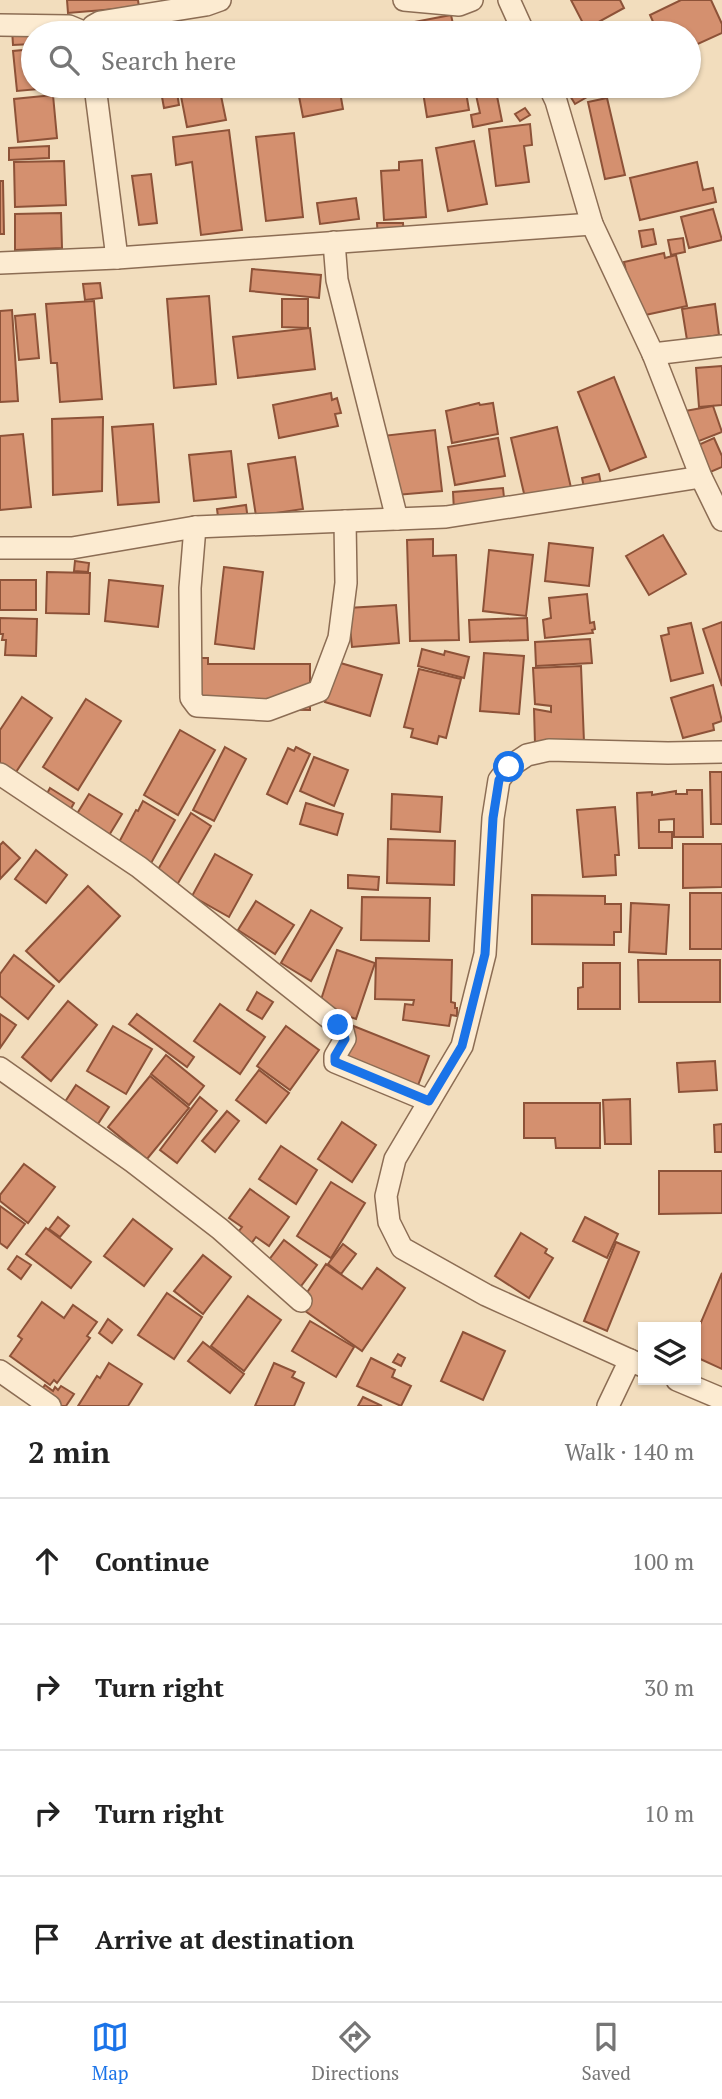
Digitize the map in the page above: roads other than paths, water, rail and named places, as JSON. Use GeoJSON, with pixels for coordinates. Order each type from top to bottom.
{"type":"FeatureCollection","features":[{"type":"Feature","properties":{"kind":"street"},"geometry":{"type":"LineString","coordinates":[[107,21],[166,13],[220,0]]}},
{"type":"Feature","properties":{"kind":"street"},"geometry":{"type":"LineString","coordinates":[[404,0],[459,5],[472,0]]}},
{"type":"Feature","properties":{"kind":"street"},"geometry":{"type":"LineString","coordinates":[[509,0],[519,21]]}},
{"type":"Feature","properties":{"kind":"street"},"geometry":{"type":"LineString","coordinates":[[0,25],[21,25]]}},
{"type":"Feature","properties":{"kind":"street"},"geometry":{"type":"LineString","coordinates":[[97,98],[117,258]]}},
{"type":"Feature","properties":{"kind":"street"},"geometry":{"type":"LineString","coordinates":[[555,98],[592,224],[653,354],[701,477],[722,520]]}},
{"type":"Feature","properties":{"kind":"street"},"geometry":{"type":"LineString","coordinates":[[0,263],[117,258],[592,224]]}},
{"type":"Feature","properties":{"kind":"street"},"geometry":{"type":"LineString","coordinates":[[334,242],[337,280],[397,519]]}},
{"type":"Feature","properties":{"kind":"street"},"geometry":{"type":"LineString","coordinates":[[653,354],[722,346]]}},
{"type":"Feature","properties":{"kind":"street"},"geometry":{"type":"LineString","coordinates":[[0,548],[72,548],[195,527],[446,517],[701,477]]}},
{"type":"Feature","properties":{"kind":"street"},"geometry":{"type":"LineString","coordinates":[[195,527],[190,588],[191,698],[197,706],[268,710],[319,691],[339,638],[346,583],[345,521]]}},
{"type":"Feature","properties":{"kind":"street"},"geometry":{"type":"LineString","coordinates":[[608,1406],[637,1363],[486,1295],[402,1248],[389,1222],[386,1196],[395,1159],[462,1046],[485,954],[493,818],[499,780],[509,767],[527,755],[549,750],[722,752]]}},
{"type":"Feature","properties":{"kind":"street"},"geometry":{"type":"LineString","coordinates":[[0,774],[139,867],[338,1025],[345,1039],[335,1056],[335,1062],[429,1101]]}},
{"type":"Feature","properties":{"kind":"street"},"geometry":{"type":"LineString","coordinates":[[0,1068],[133,1162],[220,1229],[301,1301]]}},
{"type":"Feature","properties":{"kind":"street"},"geometry":{"type":"LineString","coordinates":[[0,1371],[50,1406]]}},
{"type":"Feature","properties":{"kind":"street"},"geometry":{"type":"LineString","coordinates":[[689,1385],[722,1399]]}}]}
